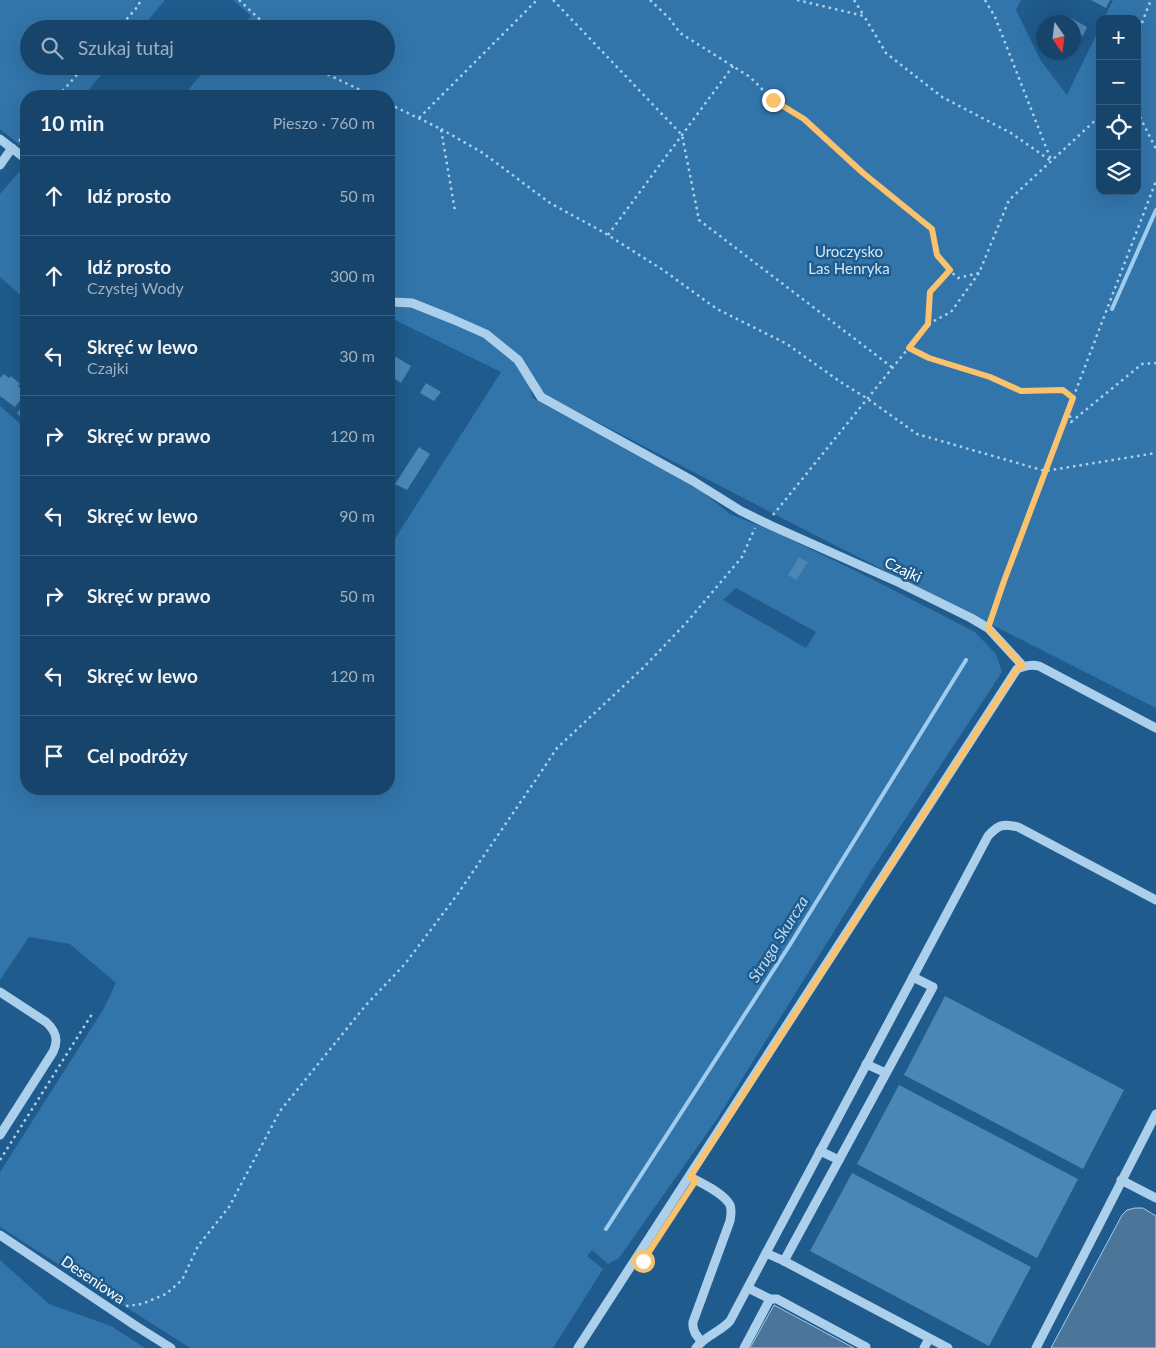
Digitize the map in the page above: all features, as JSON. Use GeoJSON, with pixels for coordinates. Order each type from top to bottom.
{"type":"FeatureCollection","features":[{"type":"Feature","properties":{"kind":"street"},"geometry":{"type":"LineString","coordinates":[[0,139],[20,154]]}},
{"type":"Feature","properties":{"kind":"street"},"geometry":{"type":"LineString","coordinates":[[0,164],[12,148]]}},
{"type":"Feature","properties":{"kind":"street","name":"Czajki"},"geometry":{"type":"LineString","coordinates":[[395,302],[412,303],[486,334],[518,360],[540,397],[693,480],[741,511],[900,583],[971,618],[988,628],[1023,666]]}},
{"type":"Feature","properties":{"kind":"street"},"geometry":{"type":"LineString","coordinates":[[578,1348],[1017,669],[1033,664],[1039,666],[1156,728]]}},
{"type":"Feature","properties":{"kind":"street"},"geometry":{"type":"LineString","coordinates":[[690,1177],[726,1199],[732,1213],[693,1322],[692,1328],[698,1345],[730,1321],[988,836],[994,829],[1009,825],[1018,827],[1156,900]]}},
{"type":"Feature","properties":{"kind":"street"},"geometry":{"type":"LineString","coordinates":[[784,1261],[933,987],[913,977]]}},
{"type":"Feature","properties":{"kind":"street"},"geometry":{"type":"LineString","coordinates":[[0,992],[52,1027],[57,1040],[53,1052],[0,1135]]}},
{"type":"Feature","properties":{"kind":"street"},"geometry":{"type":"LineString","coordinates":[[866,1064],[886,1073]]}},
{"type":"Feature","properties":{"kind":"street"},"geometry":{"type":"LineString","coordinates":[[1036,1348],[1156,1114]]}},
{"type":"Feature","properties":{"kind":"street"},"geometry":{"type":"LineString","coordinates":[[820,1151],[839,1160]]}},
{"type":"Feature","properties":{"kind":"street"},"geometry":{"type":"LineString","coordinates":[[1121,1180],[1156,1198]]}},
{"type":"Feature","properties":{"kind":"street","name":"Deseniowa"},"geometry":{"type":"LineString","coordinates":[[0,1235],[171,1348]]}},
{"type":"Feature","properties":{"kind":"street"},"geometry":{"type":"LineString","coordinates":[[766,1253],[948,1348]]}},
{"type":"Feature","properties":{"kind":"street"},"geometry":{"type":"LineString","coordinates":[[748,1288],[770,1299],[777,1299],[866,1347]]}},
{"type":"Feature","properties":{"kind":"street"},"geometry":{"type":"LineString","coordinates":[[744,1348],[770,1299]]}},
{"type":"Feature","properties":{"kind":"street"},"geometry":{"type":"LineString","coordinates":[[924,1348],[929,1339]]}},
{"type":"Feature","properties":{"kind":"path"},"geometry":{"type":"LineString","coordinates":[[126,20],[139,5],[140,0]]}},
{"type":"Feature","properties":{"kind":"path"},"geometry":{"type":"LineString","coordinates":[[239,0],[260,20]]}},
{"type":"Feature","properties":{"kind":"path"},"geometry":{"type":"LineString","coordinates":[[419,118],[537,0]]}},
{"type":"Feature","properties":{"kind":"path"},"geometry":{"type":"LineString","coordinates":[[553,0],[682,135],[699,220],[893,368]]}},
{"type":"Feature","properties":{"kind":"path"},"geometry":{"type":"LineString","coordinates":[[650,0],[669,18],[680,33],[750,77],[773,100],[804,119],[863,173],[932,229],[937,255],[957,279]]}},
{"type":"Feature","properties":{"kind":"path"},"geometry":{"type":"LineString","coordinates":[[797,0],[864,16]]}},
{"type":"Feature","properties":{"kind":"path"},"geometry":{"type":"LineString","coordinates":[[854,0],[886,53],[942,97],[1011,133],[1051,161]]}},
{"type":"Feature","properties":{"kind":"path"},"geometry":{"type":"LineString","coordinates":[[985,0],[995,17],[1051,161]]}},
{"type":"Feature","properties":{"kind":"path"},"geometry":{"type":"LineString","coordinates":[[1141,25],[1151,0]]}},
{"type":"Feature","properties":{"kind":"path"},"geometry":{"type":"LineString","coordinates":[[608,235],[733,66]]}},
{"type":"Feature","properties":{"kind":"path"},"geometry":{"type":"LineString","coordinates":[[63,90],[77,75]]}},
{"type":"Feature","properties":{"kind":"path"},"geometry":{"type":"LineString","coordinates":[[329,75],[360,90]]}},
{"type":"Feature","properties":{"kind":"path"},"geometry":{"type":"LineString","coordinates":[[395,107],[441,129],[483,153],[550,203],[608,235],[663,270],[717,308],[787,344],[917,434],[1045,471],[1156,453]]}},
{"type":"Feature","properties":{"kind":"path"},"geometry":{"type":"LineString","coordinates":[[1141,119],[1156,149]]}},
{"type":"Feature","properties":{"kind":"path"},"geometry":{"type":"LineString","coordinates":[[110,1308],[142,1304],[166,1294],[182,1280],[198,1246],[229,1207],[280,1111],[366,1004],[405,964],[457,896],[557,748],[644,667],[742,557],[763,521],[868,399],[928,324],[950,312],[979,273],[1009,200],[1096,120]]}},
{"type":"Feature","properties":{"kind":"path"},"geometry":{"type":"LineString","coordinates":[[441,129],[454,211]]}},
{"type":"Feature","properties":{"kind":"path"},"geometry":{"type":"LineString","coordinates":[[988,628],[1045,471],[1156,181]]}},
{"type":"Feature","properties":{"kind":"path"},"geometry":{"type":"LineString","coordinates":[[950,270],[958,278],[979,273]]}},
{"type":"Feature","properties":{"kind":"path"},"geometry":{"type":"LineString","coordinates":[[928,324],[930,292],[950,270]]}},
{"type":"Feature","properties":{"kind":"path"},"geometry":{"type":"LineString","coordinates":[[909,348],[929,358],[990,377],[1021,391],[1063,390],[1073,398]]}},
{"type":"Feature","properties":{"kind":"path"},"geometry":{"type":"LineString","coordinates":[[1069,408],[1070,422],[1142,364],[1156,362]]}},
{"type":"Feature","properties":{"kind":"path"},"geometry":{"type":"LineString","coordinates":[[0,1160],[92,1014]]}},
{"type":"Feature","properties":{"kind":"green space"},"geometry":{"type":"Polygon","coordinates":[[[0,0],[165,0],[148,20],[20,20],[20,75],[101,75],[88,90],[20,90],[20,145],[0,129],[0,0]]]}},
{"type":"Feature","properties":{"kind":"green space","name":"Uroczysko Las Henryka"},"geometry":{"type":"Polygon","coordinates":[[[233,0],[1021,0],[1016,10],[1036,51],[1036,60],[1041,60],[1067,95],[1096,35],[1096,195],[1141,195],[1141,15],[1106,15],[1113,0],[1156,0],[1156,708],[801,528],[530,387],[533,398],[700,490],[730,514],[777,533],[975,632],[996,654],[1002,672],[871,871],[717,1119],[619,1258],[608,1264],[592,1250],[587,1256],[603,1269],[553,1348],[190,1348],[0,1227],[0,1172],[103,1010],[116,983],[70,944],[29,937],[0,980],[0,406],[20,424],[20,795],[395,795],[395,539],[501,372],[395,320],[395,90],[188,90],[200,75],[395,75],[395,20],[248,20],[251,16],[233,0]],[[736,588],[723,600],[806,648],[816,632],[736,588]]]}},
{"type":"Feature","properties":{"kind":"green space"},"geometry":{"type":"Polygon","coordinates":[[[20,171],[20,295],[0,277],[0,194],[20,171]]]}},
{"type":"Feature","properties":{"kind":"green space"},"geometry":{"type":"Polygon","coordinates":[[[0,1260],[49,1304],[111,1326],[145,1348],[0,1348],[0,1260]]]}},
{"type":"Feature","properties":{"kind":"shaded area"},"geometry":{"type":"Polygon","coordinates":[[[1143,1208],[1156,1216],[1156,1348],[1051,1348],[1122,1215],[1127,1210],[1143,1208]]]}},
{"type":"Feature","properties":{"kind":"shaded area"},"geometry":{"type":"Polygon","coordinates":[[[774,1305],[854,1348],[750,1348],[774,1305]]]}},
{"type":"Feature","properties":{"kind":"building"},"geometry":{"type":"Polygon","coordinates":[[[1091,0],[1110,0],[1106,8],[1091,0]]]}},
{"type":"Feature","properties":{"kind":"building"},"geometry":{"type":"Polygon","coordinates":[[[1081,24],[1087,27],[1083,36],[1081,35],[1081,24]]]}},
{"type":"Feature","properties":{"kind":"building"},"geometry":{"type":"Polygon","coordinates":[[[395,356],[411,366],[401,383],[395,379],[395,356]]]}},
{"type":"Feature","properties":{"kind":"building"},"geometry":{"type":"Polygon","coordinates":[[[4,374],[9,378],[11,376],[20,384],[18,386],[20,388],[20,401],[15,407],[0,396],[0,378],[4,374]]]}},
{"type":"Feature","properties":{"kind":"building"},"geometry":{"type":"Polygon","coordinates":[[[426,383],[441,392],[434,401],[420,393],[426,383]]]}},
{"type":"Feature","properties":{"kind":"building"},"geometry":{"type":"Polygon","coordinates":[[[419,447],[430,454],[407,490],[395,484],[419,447]]]}},
{"type":"Feature","properties":{"kind":"building"},"geometry":{"type":"Polygon","coordinates":[[[799,557],[808,562],[796,580],[788,575],[799,557]]]}},
{"type":"Feature","properties":{"kind":"building"},"geometry":{"type":"Polygon","coordinates":[[[945,996],[1124,1090],[1083,1169],[904,1075],[945,996]]]}},
{"type":"Feature","properties":{"kind":"building"},"geometry":{"type":"Polygon","coordinates":[[[899,1085],[1078,1179],[1037,1258],[857,1164],[899,1085]]]}},
{"type":"Feature","properties":{"kind":"building"},"geometry":{"type":"Polygon","coordinates":[[[852,1173],[1031,1267],[989,1346],[810,1251],[852,1173]]]}},
{"type":"Feature","properties":{"kind":"waterway","name":"Struga Skurcza"},"geometry":{"type":"LineString","coordinates":[[1112,309],[1156,210]]}},
{"type":"Feature","properties":{"kind":"waterway","name":"Struga Skurcza"},"geometry":{"type":"LineString","coordinates":[[606,1229],[791,943],[966,660]]}},
{"type":"Feature","properties":{"kind":"route"},"geometry":{"type":"LineString","coordinates":[[643,1261],[696,1180],[690,1177],[1017,669],[1023,666],[988,628],[1073,398],[1063,390],[1021,391],[990,377],[929,358],[909,348],[928,324],[930,292],[950,270],[937,255],[932,229],[863,173],[804,119],[773,100]]}}]}
